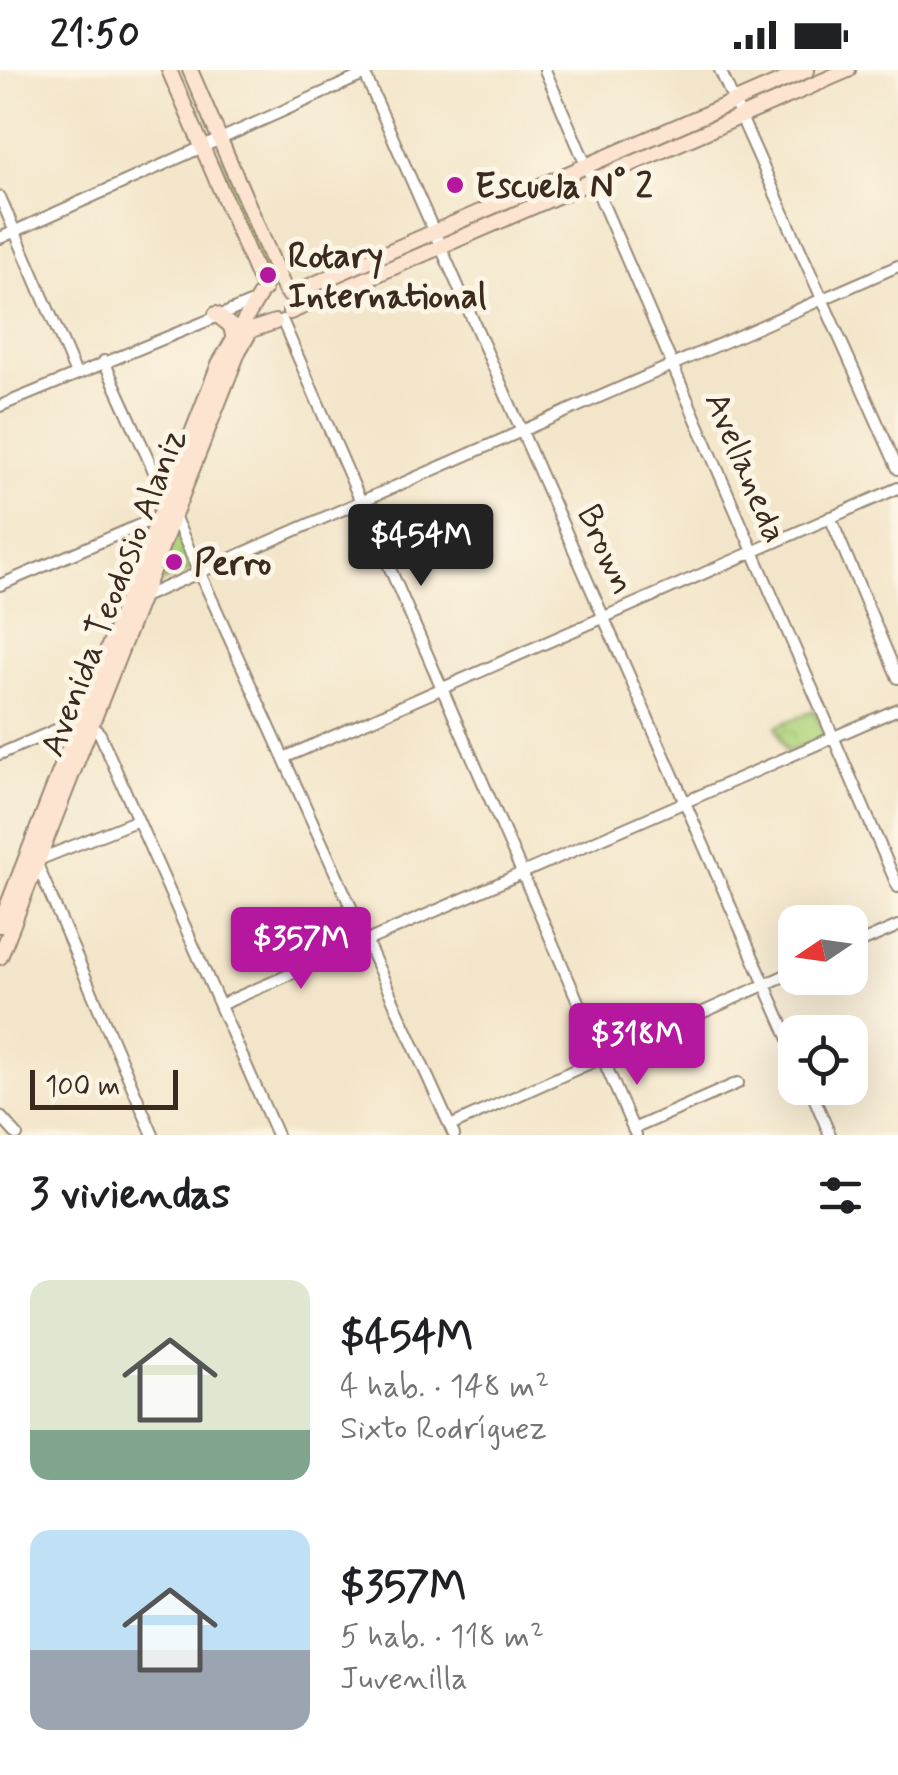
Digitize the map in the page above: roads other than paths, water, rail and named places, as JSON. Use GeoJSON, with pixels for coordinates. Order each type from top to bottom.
{"type":"FeatureCollection","features":[{"type":"Feature","properties":{"kind":"main road"},"geometry":{"type":"LineString","coordinates":[[168,70],[259,296],[261,316],[283,318],[287,292],[190,70]]}},
{"type":"Feature","properties":{"kind":"main road"},"geometry":{"type":"LineString","coordinates":[[737,109],[806,70]]}},
{"type":"Feature","properties":{"kind":"main road"},"geometry":{"type":"LineString","coordinates":[[259,296],[272,286],[287,292],[584,167],[848,70]]}},
{"type":"Feature","properties":{"kind":"main road","name":"Avenida Teodosio Alaniz"},"geometry":{"type":"LineString","coordinates":[[0,957],[3,929],[168,519],[167,497],[251,330],[592,182],[737,109]]}},
{"type":"Feature","properties":{"kind":"main road","name":"Avenida Teodosio Alaniz"},"geometry":{"type":"LineString","coordinates":[[84,724],[141,598],[234,336],[259,296]]}},
{"type":"Feature","properties":{"kind":"main road"},"geometry":{"type":"LineString","coordinates":[[216,314],[227,320],[236,356]]}},
{"type":"Feature","properties":{"kind":"street","name":"Avellaneda"},"geometry":{"type":"LineString","coordinates":[[545,70],[898,887]]}},
{"type":"Feature","properties":{"kind":"street"},"geometry":{"type":"LineString","coordinates":[[720,70],[898,469]]}},
{"type":"Feature","properties":{"kind":"street"},"geometry":{"type":"LineString","coordinates":[[0,238],[203,150],[219,136],[364,72]]}},
{"type":"Feature","properties":{"kind":"street","name":"Brown"},"geometry":{"type":"LineString","coordinates":[[364,72],[526,431],[779,1015]]}},
{"type":"Feature","properties":{"kind":"street"},"geometry":{"type":"LineString","coordinates":[[0,197],[76,374]]}},
{"type":"Feature","properties":{"kind":"street"},"geometry":{"type":"LineString","coordinates":[[141,598],[898,266]]}},
{"type":"Feature","properties":{"kind":"street"},"geometry":{"type":"LineString","coordinates":[[0,406],[259,296]]}},
{"type":"Feature","properties":{"kind":"street"},"geometry":{"type":"LineString","coordinates":[[283,318],[635,1132],[738,1083]]}},
{"type":"Feature","properties":{"kind":"street"},"geometry":{"type":"LineString","coordinates":[[104,362],[167,497]]}},
{"type":"Feature","properties":{"kind":"street"},"geometry":{"type":"LineString","coordinates":[[286,757],[898,488]]}},
{"type":"Feature","properties":{"kind":"street"},"geometry":{"type":"LineString","coordinates":[[830,518],[898,678]]}},
{"type":"Feature","properties":{"kind":"street"},"geometry":{"type":"LineString","coordinates":[[0,585],[168,519],[202,572],[452,1131],[778,979]]}},
{"type":"Feature","properties":{"kind":"street"},"geometry":{"type":"LineString","coordinates":[[220,1004],[898,709]]}},
{"type":"Feature","properties":{"kind":"street"},"geometry":{"type":"LineString","coordinates":[[0,754],[84,724],[138,820],[277,1135]]}},
{"type":"Feature","properties":{"kind":"street"},"geometry":{"type":"LineString","coordinates":[[138,820],[32,861],[153,1135]]}},
{"type":"Feature","properties":{"kind":"street"},"geometry":{"type":"LineString","coordinates":[[868,939],[898,926]]}},
{"type":"Feature","properties":{"kind":"street"},"geometry":{"type":"LineString","coordinates":[[817,1105],[830,1135]]}},
{"type":"Feature","properties":{"kind":"street"},"geometry":{"type":"LineString","coordinates":[[0,1116],[17,1135]]}},
{"type":"Feature","properties":{"kind":"place","name":"Escuela N° 2"},"geometry":{"type":"Point","coordinates":[455,185]}},
{"type":"Feature","properties":{"kind":"place","name":"Rotary International"},"geometry":{"type":"Point","coordinates":[268,275]}},
{"type":"Feature","properties":{"kind":"place","name":"Perro"},"geometry":{"type":"Point","coordinates":[174,562]}}]}
